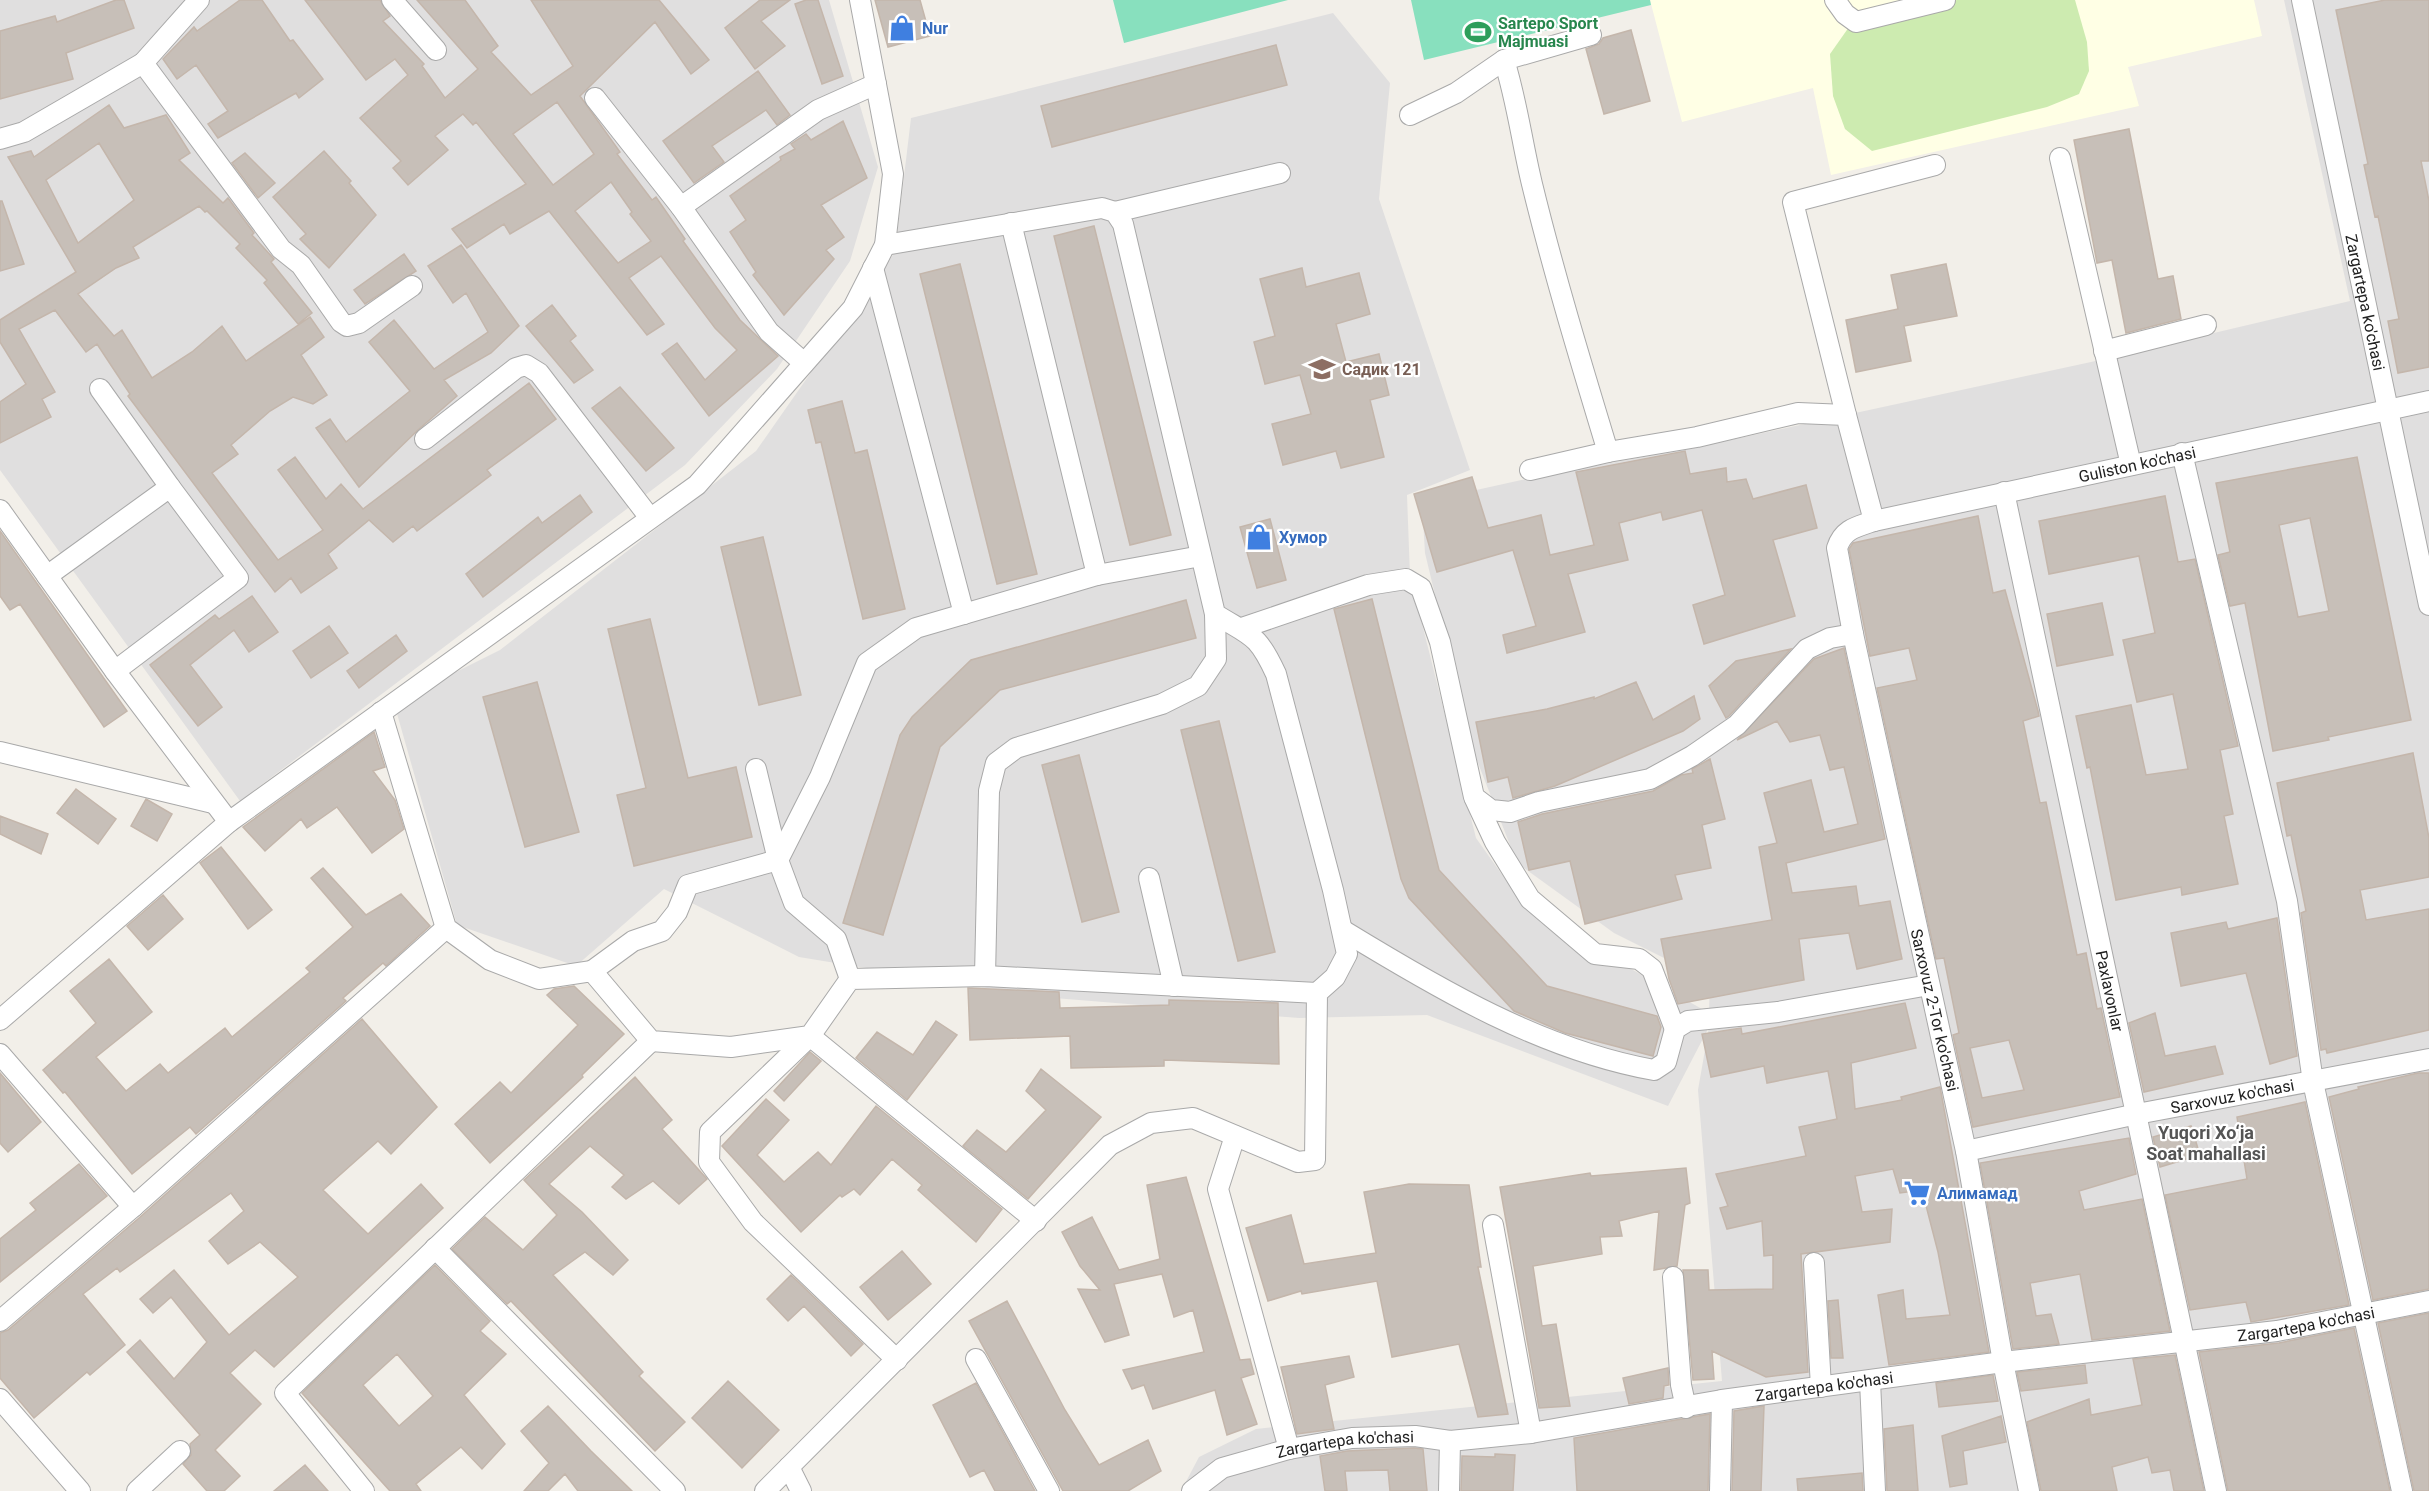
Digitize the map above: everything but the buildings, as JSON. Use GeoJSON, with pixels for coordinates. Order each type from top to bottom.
{"type":"FeatureCollection","features":[{"type":"Feature","properties":{"kind":"street"},"geometry":{"type":"LineString","coordinates":[[0,139],[24,132],[143,63],[199,0]]}},
{"type":"Feature","properties":{"kind":"street"},"geometry":{"type":"LineString","coordinates":[[392,0],[436,50]]}},
{"type":"Feature","properties":{"kind":"street"},"geometry":{"type":"LineString","coordinates":[[0,1020],[229,822],[697,485],[852,308],[885,245],[893,174],[860,0]]}},
{"type":"Feature","properties":{"kind":"street"},"geometry":{"type":"LineString","coordinates":[[1835,0],[1845,14],[1856,22],[1945,0]]}},
{"type":"Feature","properties":{"kind":"street","name":"Zargartepa ko'chasi"},"geometry":{"type":"LineString","coordinates":[[2302,0],[2429,605]]}},
{"type":"Feature","properties":{"kind":"street"},"geometry":{"type":"LineString","coordinates":[[1410,115],[1456,93],[1504,60],[1591,35]]}},
{"type":"Feature","properties":{"kind":"street"},"geometry":{"type":"LineString","coordinates":[[1504,60],[1512,86],[1532,184],[1574,339],[1608,452]]}},
{"type":"Feature","properties":{"kind":"street"},"geometry":{"type":"LineString","coordinates":[[143,63],[281,249],[301,265],[341,322],[347,326],[359,323],[412,285]]}},
{"type":"Feature","properties":{"kind":"street"},"geometry":{"type":"LineString","coordinates":[[681,207],[818,110],[876,84]]}},
{"type":"Feature","properties":{"kind":"street"},"geometry":{"type":"LineString","coordinates":[[595,98],[681,207],[769,332],[804,363]]}},
{"type":"Feature","properties":{"kind":"street"},"geometry":{"type":"LineString","coordinates":[[2060,158],[2131,465]]}},
{"type":"Feature","properties":{"kind":"street"},"geometry":{"type":"LineString","coordinates":[[1874,521],[1793,202],[1935,165]]}},
{"type":"Feature","properties":{"kind":"street"},"geometry":{"type":"LineString","coordinates":[[885,245],[1102,208],[1115,212],[1280,173]]}},
{"type":"Feature","properties":{"kind":"street"},"geometry":{"type":"LineString","coordinates":[[985,976],[989,791],[996,763],[1016,747],[1162,704],[1198,686],[1216,659],[1215,614],[1123,224],[1115,212]]}},
{"type":"Feature","properties":{"kind":"street"},"geometry":{"type":"LineString","coordinates":[[1011,223],[1097,575]]}},
{"type":"Feature","properties":{"kind":"street"},"geometry":{"type":"LineString","coordinates":[[873,268],[964,614]]}},
{"type":"Feature","properties":{"kind":"street"},"geometry":{"type":"LineString","coordinates":[[2104,351],[2206,325]]}},
{"type":"Feature","properties":{"kind":"street"},"geometry":{"type":"LineString","coordinates":[[425,439],[516,368],[526,365],[539,373],[650,518]]}},
{"type":"Feature","properties":{"kind":"street"},"geometry":{"type":"LineString","coordinates":[[100,389],[238,578],[115,671]]}},
{"type":"Feature","properties":{"kind":"street","name":"Guliston ko'chasi"},"geometry":{"type":"LineString","coordinates":[[1845,531],[1874,521],[2004,492],[2429,401]]}},
{"type":"Feature","properties":{"kind":"street"},"geometry":{"type":"LineString","coordinates":[[1530,470],[1608,452],[1697,438],[1798,413],[1846,415]]}},
{"type":"Feature","properties":{"kind":"street"},"geometry":{"type":"LineString","coordinates":[[2182,453],[2287,901],[2313,1082],[2402,1491]]}},
{"type":"Feature","properties":{"kind":"street"},"geometry":{"type":"LineString","coordinates":[[47,576],[170,487]]}},
{"type":"Feature","properties":{"kind":"street","name":"Paxlavonlar"},"geometry":{"type":"LineString","coordinates":[[2004,492],[2216,1491]]}},
{"type":"Feature","properties":{"kind":"street"},"geometry":{"type":"LineString","coordinates":[[0,510],[115,671],[229,822]]}},
{"type":"Feature","properties":{"kind":"street","name":"Sarxovuz 2-Tor ko'chasi"},"geometry":{"type":"LineString","coordinates":[[1845,531],[1837,548],[1853,634],[1966,1151],[2003,1362],[2029,1491]]}},
{"type":"Feature","properties":{"kind":"street"},"geometry":{"type":"LineString","coordinates":[[381,711],[446,928],[490,960],[538,979],[592,971],[633,941],[662,931],[677,912],[688,885],[778,860],[820,777],[867,663],[916,628],[1097,575],[1201,556]]}},
{"type":"Feature","properties":{"kind":"street"},"geometry":{"type":"LineString","coordinates":[[1242,628],[1368,585],[1406,579],[1420,588],[1440,642],[1474,797],[1495,842],[1530,900],[1595,954],[1639,959],[1652,969],[1675,1029],[1666,1062],[1654,1070],[1633,1066],[1543,1037],[1473,1005],[1344,931]]}},
{"type":"Feature","properties":{"kind":"street"},"geometry":{"type":"LineString","coordinates":[[850,979],[985,976],[1317,993],[1335,977],[1347,954],[1344,931],[1276,675],[1262,645],[1242,628],[1215,614]]}},
{"type":"Feature","properties":{"kind":"street"},"geometry":{"type":"LineString","coordinates":[[1474,797],[1491,810],[1510,812],[1539,802],[1650,779],[1692,756],[1737,725],[1807,649],[1830,638],[1853,634]]}},
{"type":"Feature","properties":{"kind":"street"},"geometry":{"type":"LineString","coordinates":[[0,752],[213,803]]}},
{"type":"Feature","properties":{"kind":"street"},"geometry":{"type":"LineString","coordinates":[[756,769],[778,860],[794,903],[836,939],[850,979]]}},
{"type":"Feature","properties":{"kind":"street"},"geometry":{"type":"LineString","coordinates":[[1149,878],[1174,986]]}},
{"type":"Feature","properties":{"kind":"street"},"geometry":{"type":"LineString","coordinates":[[0,1321],[133,1207],[446,928]]}},
{"type":"Feature","properties":{"kind":"street"},"geometry":{"type":"LineString","coordinates":[[592,971],[651,1041],[731,1047],[810,1036],[1036,1221]]}},
{"type":"Feature","properties":{"kind":"street"},"geometry":{"type":"LineString","coordinates":[[850,979],[810,1036],[710,1132],[709,1161],[753,1222],[897,1360]]}},
{"type":"Feature","properties":{"kind":"street"},"geometry":{"type":"LineString","coordinates":[[1675,1029],[1688,1021],[1778,1011],[1929,986]]}},
{"type":"Feature","properties":{"kind":"street"},"geometry":{"type":"LineString","coordinates":[[765,1491],[1110,1145],[1151,1123],[1193,1119],[1298,1162],[1315,1160],[1317,993]]}},
{"type":"Feature","properties":{"kind":"street"},"geometry":{"type":"LineString","coordinates":[[364,1491],[285,1393],[651,1041]]}},
{"type":"Feature","properties":{"kind":"street"},"geometry":{"type":"LineString","coordinates":[[0,1054],[133,1207]]}},
{"type":"Feature","properties":{"kind":"street","name":"Sarxovuz ko'chasi"},"geometry":{"type":"LineString","coordinates":[[1966,1151],[2137,1114],[2429,1059]]}},
{"type":"Feature","properties":{"kind":"street"},"geometry":{"type":"LineString","coordinates":[[1235,1136],[1218,1189],[1289,1449]]}},
{"type":"Feature","properties":{"kind":"street"},"geometry":{"type":"LineString","coordinates":[[1493,1225],[1531,1433]]}},
{"type":"Feature","properties":{"kind":"street"},"geometry":{"type":"LineString","coordinates":[[435,1248],[675,1491]]}},
{"type":"Feature","properties":{"kind":"street"},"geometry":{"type":"LineString","coordinates":[[1814,1263],[1821,1387]]}},
{"type":"Feature","properties":{"kind":"street"},"geometry":{"type":"LineString","coordinates":[[1673,1277],[1681,1385],[1686,1407]]}},
{"type":"Feature","properties":{"kind":"street","name":"Zargartepa ko'chasi"},"geometry":{"type":"LineString","coordinates":[[1192,1491],[1222,1468],[1289,1449],[1352,1438],[1415,1436],[1450,1441],[1531,1433],[1722,1400],[2003,1362],[2277,1331],[2429,1301]]}},
{"type":"Feature","properties":{"kind":"street"},"geometry":{"type":"LineString","coordinates":[[976,1359],[1049,1491]]}},
{"type":"Feature","properties":{"kind":"street"},"geometry":{"type":"LineString","coordinates":[[1870,1381],[1875,1491]]}},
{"type":"Feature","properties":{"kind":"street"},"geometry":{"type":"LineString","coordinates":[[0,1399],[80,1491]]}},
{"type":"Feature","properties":{"kind":"street"},"geometry":{"type":"LineString","coordinates":[[1719,1491],[1722,1400]]}},
{"type":"Feature","properties":{"kind":"street"},"geometry":{"type":"LineString","coordinates":[[1449,1491],[1450,1441]]}},
{"type":"Feature","properties":{"kind":"street"},"geometry":{"type":"LineString","coordinates":[[137,1491],[180,1451]]}},
{"type":"Feature","properties":{"kind":"street"},"geometry":{"type":"LineString","coordinates":[[789,1467],[801,1491]]}},
{"type":"Feature","properties":{"kind":"shaded area"},"geometry":{"type":"Polygon","coordinates":[[[0,0],[829,0],[878,167],[850,261],[777,369],[685,465],[240,801],[0,470],[0,0]]]}},
{"type":"Feature","properties":{"kind":"shaded area"},"geometry":{"type":"Polygon","coordinates":[[[1650,0],[2254,0],[2262,36],[2128,67],[2139,106],[1831,175],[1813,88],[1682,122],[1650,0]]]}},
{"type":"Feature","properties":{"kind":"shaded area"},"geometry":{"type":"Polygon","coordinates":[[[2284,0],[2429,0],[2429,1491],[1181,1491],[1199,1457],[1256,1429],[1722,1381],[1698,1090],[1709,1027],[1668,1106],[1427,1015],[1299,1018],[1042,997],[799,957],[664,889],[576,966],[457,925],[394,703],[500,650],[756,451],[895,252],[911,118],[1333,13],[1390,83],[1379,199],[1470,470],[1407,495],[1410,576],[1476,838],[1527,910],[1709,1013],[1710,981],[1614,933],[1517,863],[1471,745],[1425,553],[1422,502],[1548,474],[1684,450],[2091,362],[2350,301],[2284,0]]]}},
{"type":"Feature","properties":{"kind":"green space"},"geometry":{"type":"Polygon","coordinates":[[[1113,0],[1288,0],[1124,43],[1113,0]]]}},
{"type":"Feature","properties":{"kind":"green space","name":"Sartepo Sport Majmuasi"},"geometry":{"type":"Polygon","coordinates":[[[1411,0],[1650,0],[1651,5],[1424,60],[1411,0]]]}},
{"type":"Feature","properties":{"kind":"green space"},"geometry":{"type":"Polygon","coordinates":[[[1957,0],[2075,0],[2087,42],[2089,71],[2079,94],[2047,107],[1872,151],[1845,129],[1833,96],[1830,54],[1849,27],[1957,0]]]}},
{"type":"Feature","properties":{"kind":"place","name":"Nur"},"geometry":{"type":"Point","coordinates":[902,28]}},
{"type":"Feature","properties":{"kind":"place","name":"Sartepo Sport Majmuasi"},"geometry":{"type":"Point","coordinates":[1478,32]}},
{"type":"Feature","properties":{"kind":"place","name":"Садик 121"},"geometry":{"type":"Point","coordinates":[1322,369]}},
{"type":"Feature","properties":{"kind":"place","name":"Хумор"},"geometry":{"type":"Point","coordinates":[1259,537]}},
{"type":"Feature","properties":{"kind":"place","name":"Алимамад"},"geometry":{"type":"Point","coordinates":[1917,1193]}},
{"type":"Feature","properties":{"kind":"district","name":"Yuqori Xo‘ja Soat mahallasi"},"geometry":{"type":"Point","coordinates":[2206,1143]}}]}
